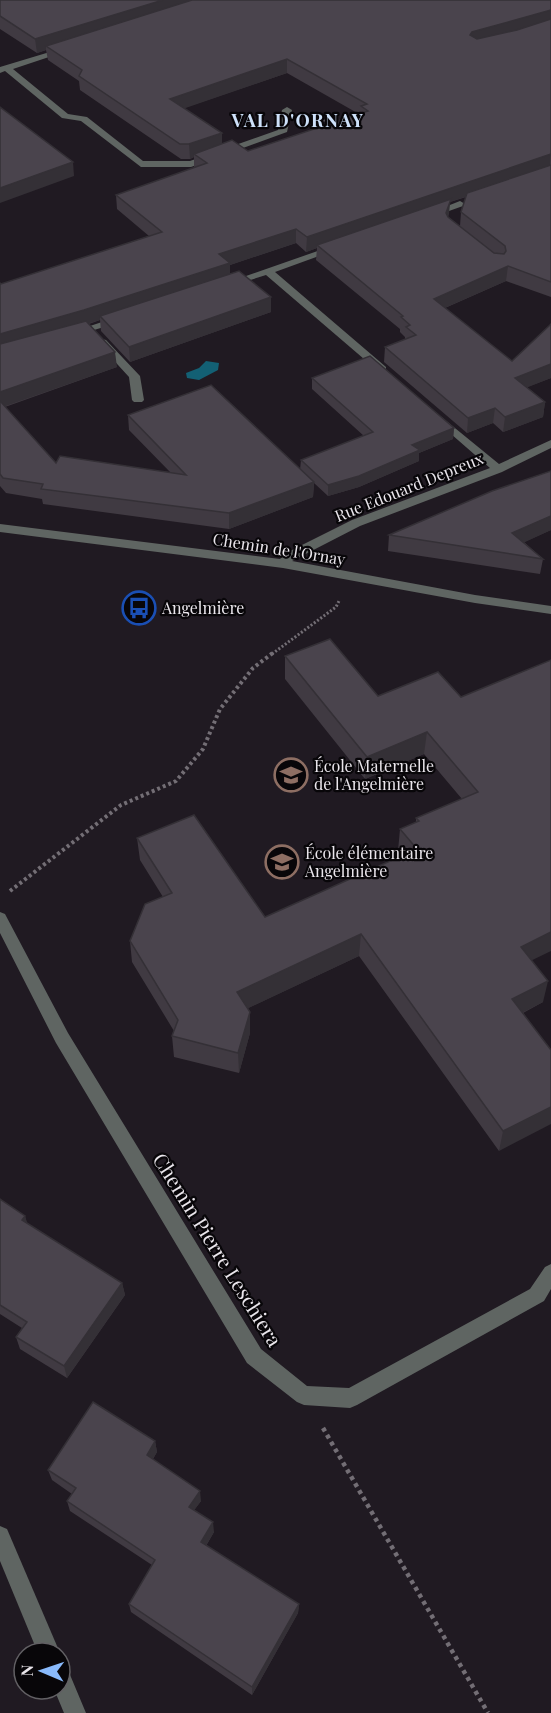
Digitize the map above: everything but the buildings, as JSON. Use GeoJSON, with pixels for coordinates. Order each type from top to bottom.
{"type":"FeatureCollection","features":[{"type":"Feature","properties":{"kind":"street"},"geometry":{"type":"LineString","coordinates":[[3,69],[78,46]]}},
{"type":"Feature","properties":{"kind":"street"},"geometry":{"type":"LineString","coordinates":[[3,69],[65,116],[84,119],[141,164],[191,164],[282,132],[286,110]]}},
{"type":"Feature","properties":{"kind":"street"},"geometry":{"type":"LineString","coordinates":[[416,219],[472,200]]}},
{"type":"Feature","properties":{"kind":"street"},"geometry":{"type":"LineString","coordinates":[[454,220],[460,204]]}},
{"type":"Feature","properties":{"kind":"street"},"geometry":{"type":"LineString","coordinates":[[213,289],[350,243]]}},
{"type":"Feature","properties":{"kind":"street"},"geometry":{"type":"LineString","coordinates":[[268,271],[395,380]]}},
{"type":"Feature","properties":{"kind":"street"},"geometry":{"type":"LineString","coordinates":[[68,335],[135,314]]}},
{"type":"Feature","properties":{"kind":"street"},"geometry":{"type":"LineString","coordinates":[[90,329],[134,376],[138,400]]}},
{"type":"Feature","properties":{"kind":"street"},"geometry":{"type":"LineString","coordinates":[[431,411],[498,469]]}},
{"type":"Feature","properties":{"kind":"street","name":"Rue Edouard Depreux"},"geometry":{"type":"LineString","coordinates":[[283,564],[290,556],[356,523],[498,469],[551,444]]}},
{"type":"Feature","properties":{"kind":"street","name":"Chemin de l'Ornay"},"geometry":{"type":"LineString","coordinates":[[0,528],[283,564],[551,610]]}},
{"type":"Feature","properties":{"kind":"street","name":"Chemin Pierre Leschiera"},"geometry":{"type":"LineString","coordinates":[[0,918],[62,1038],[254,1356],[304,1395]]}},
{"type":"Feature","properties":{"kind":"street"},"geometry":{"type":"LineString","coordinates":[[304,1395],[350,1398],[537,1294],[551,1273]]}},
{"type":"Feature","properties":{"kind":"street"},"geometry":{"type":"LineString","coordinates":[[0,1536],[45,1641]]}},
{"type":"Feature","properties":{"kind":"path"},"geometry":{"type":"LineString","coordinates":[[286,110],[345,126]]}},
{"type":"Feature","properties":{"kind":"path"},"geometry":{"type":"LineString","coordinates":[[9,892],[120,805],[176,781],[203,749],[220,709],[253,668],[336,607],[351,577]]}},
{"type":"Feature","properties":{"kind":"path"},"geometry":{"type":"LineString","coordinates":[[304,1395],[488,1713]]}},
{"type":"Feature","properties":{"kind":"water"},"geometry":{"type":"Polygon","coordinates":[[[206,361],[219,363],[218,370],[199,380],[187,378],[186,373],[199,368],[206,361]]]}},
{"type":"Feature","properties":{"kind":"place","name":"Angelmière"},"geometry":{"type":"Point","coordinates":[139,608]}},
{"type":"Feature","properties":{"kind":"place","name":"École Maternelle de l'Angelmière"},"geometry":{"type":"Point","coordinates":[291,775]}},
{"type":"Feature","properties":{"kind":"place","name":"École élémentaire Angelmière"},"geometry":{"type":"Point","coordinates":[282,862]}},
{"type":"Feature","properties":{"kind":"district","name":"VAL D'ORNAY"},"geometry":{"type":"Point","coordinates":[298,121]}}]}
